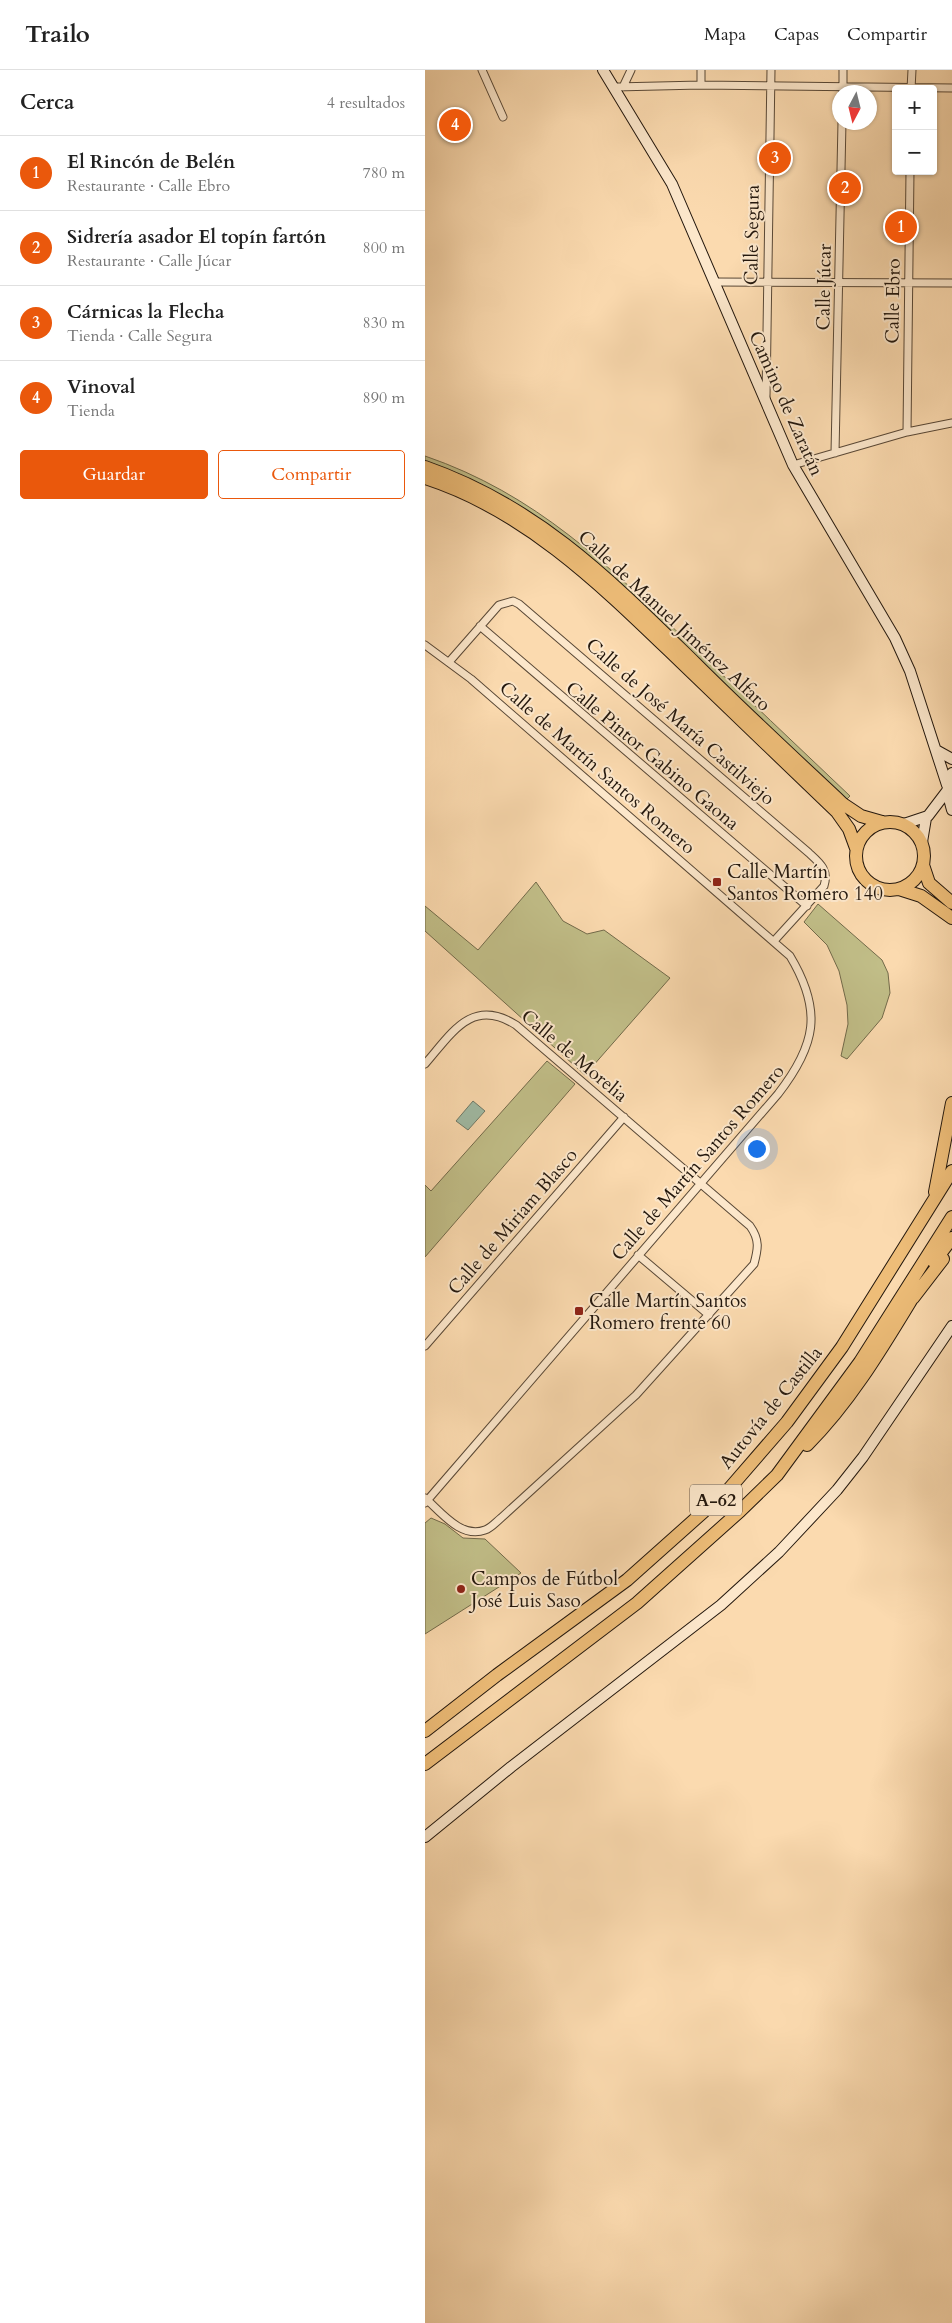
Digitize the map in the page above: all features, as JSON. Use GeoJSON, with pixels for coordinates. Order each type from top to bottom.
{"type":"FeatureCollection","features":[{"type":"Feature","properties":{"kind":"highway","name":"Calle de Manuel Jiménez Alfaro"},"geometry":{"type":"LineString","coordinates":[[425,467],[483,492],[561,540],[634,602],[843,804],[861,816],[882,822]]}},
{"type":"Feature","properties":{"kind":"highway","name":"Calle de Manuel Jiménez Alfaro"},"geometry":{"type":"LineString","coordinates":[[425,478],[484,504],[524,526],[597,581],[837,812],[849,829],[856,848]]}},
{"type":"Feature","properties":{"kind":"highway"},"geometry":{"type":"LineString","coordinates":[[950,919],[921,896],[899,889],[879,888],[862,877],[856,863],[856,848],[865,831],[882,822],[893,821],[904,824],[911,829],[921,842],[924,850],[923,865],[927,880],[952,903]]}},
{"type":"Feature","properties":{"kind":"highway"},"geometry":{"type":"LineString","coordinates":[[899,889],[914,880],[923,865]]}},
{"type":"Feature","properties":{"kind":"highway"},"geometry":{"type":"LineString","coordinates":[[935,889],[952,898]]}},
{"type":"Feature","properties":{"kind":"highway"},"geometry":{"type":"LineString","coordinates":[[933,1200],[952,1103]]}},
{"type":"Feature","properties":{"kind":"highway","name":"Autovía de Castilla"},"geometry":{"type":"LineString","coordinates":[[425,1731],[497,1675],[627,1580],[729,1489],[787,1422],[842,1347],[952,1171]]}},
{"type":"Feature","properties":{"kind":"highway","name":"A-62"},"geometry":{"type":"LineString","coordinates":[[425,1764],[637,1603],[720,1530],[777,1475],[860,1362],[952,1217]]}},
{"type":"Feature","properties":{"kind":"highway"},"geometry":{"type":"LineString","coordinates":[[777,1475],[819,1434],[867,1370],[952,1238]]}},
{"type":"Feature","properties":{"kind":"highway"},"geometry":{"type":"LineString","coordinates":[[913,1298],[952,1248]]}},
{"type":"Feature","properties":{"kind":"street"},"geometry":{"type":"LineString","coordinates":[[482,70],[503,117]]}},
{"type":"Feature","properties":{"kind":"street","name":"Camino de Zaratán"},"geometry":{"type":"LineString","coordinates":[[603,70],[619,87],[672,184],[793,465],[895,638],[910,671],[936,750],[952,811]]}},
{"type":"Feature","properties":{"kind":"street"},"geometry":{"type":"LineString","coordinates":[[619,87],[631,70]]}},
{"type":"Feature","properties":{"kind":"street"},"geometry":{"type":"LineString","coordinates":[[701,70],[701,85]]}},
{"type":"Feature","properties":{"kind":"street","name":"Calle Segura"},"geometry":{"type":"LineString","coordinates":[[766,402],[771,70]]}},
{"type":"Feature","properties":{"kind":"street"},"geometry":{"type":"LineString","coordinates":[[843,70],[843,85]]}},
{"type":"Feature","properties":{"kind":"street"},"geometry":{"type":"LineString","coordinates":[[911,85],[912,70]]}},
{"type":"Feature","properties":{"kind":"street"},"geometry":{"type":"LineString","coordinates":[[619,87],[701,85],[832,89]]}},
{"type":"Feature","properties":{"kind":"street"},"geometry":{"type":"LineString","coordinates":[[877,88],[892,88]]}},
{"type":"Feature","properties":{"kind":"street"},"geometry":{"type":"LineString","coordinates":[[937,88],[952,88]]}},
{"type":"Feature","properties":{"kind":"street","name":"Calle Júcar"},"geometry":{"type":"LineString","coordinates":[[835,453],[842,130]]}},
{"type":"Feature","properties":{"kind":"street","name":"Calle Ebro"},"geometry":{"type":"LineString","coordinates":[[907,432],[910,175]]}},
{"type":"Feature","properties":{"kind":"street"},"geometry":{"type":"LineString","coordinates":[[715,282],[952,283]]}},
{"type":"Feature","properties":{"kind":"street"},"geometry":{"type":"LineString","coordinates":[[753,372],[759,375],[767,371]]}},
{"type":"Feature","properties":{"kind":"street"},"geometry":{"type":"LineString","coordinates":[[793,465],[907,432],[952,422]]}},
{"type":"Feature","properties":{"kind":"street","name":"Calle de José María Castilviejo"},"geometry":{"type":"LineString","coordinates":[[449,662],[480,626],[505,602],[513,601],[533,616],[822,865],[826,878],[824,886],[774,941]]}},
{"type":"Feature","properties":{"kind":"street","name":"Calle Pintor Gabino Gaona"},"geometry":{"type":"LineString","coordinates":[[480,626],[567,703],[807,906]]}},
{"type":"Feature","properties":{"kind":"street","name":"Calle de Martín Santos Romero"},"geometry":{"type":"LineString","coordinates":[[425,645],[449,662],[790,956],[803,977],[808,993],[811,1022],[807,1045],[797,1070],[426,1500]]}},
{"type":"Feature","properties":{"kind":"street"},"geometry":{"type":"LineString","coordinates":[[936,750],[952,759]]}},
{"type":"Feature","properties":{"kind":"street"},"geometry":{"type":"LineString","coordinates":[[921,842],[928,816],[947,788],[952,773]]}},
{"type":"Feature","properties":{"kind":"street"},"geometry":{"type":"LineString","coordinates":[[904,824],[952,811]]}},
{"type":"Feature","properties":{"kind":"street","name":"Calle de Morelia"},"geometry":{"type":"LineString","coordinates":[[425,1064],[467,1020],[485,1014],[499,1016],[517,1025],[750,1226],[757,1236],[758,1247],[754,1264],[636,1395],[501,1518],[485,1530],[471,1532],[460,1529],[426,1500]]}},
{"type":"Feature","properties":{"kind":"street","name":"Calle de Miriam Blasco"},"geometry":{"type":"LineString","coordinates":[[425,1346],[624,1117]]}},
{"type":"Feature","properties":{"kind":"street"},"geometry":{"type":"LineString","coordinates":[[638,1255],[709,1315]]}},
{"type":"Feature","properties":{"kind":"street"},"geometry":{"type":"LineString","coordinates":[[425,1837],[511,1767],[721,1605],[779,1552],[837,1490],[863,1457],[952,1326]]}},
{"type":"Feature","properties":{"kind":"shaded area"},"geometry":{"type":"Polygon","coordinates":[[[425,456],[465,472],[502,490],[569,535],[630,587],[850,796],[846,800],[585,552],[565,537],[425,462],[425,456]]]}},
{"type":"Feature","properties":{"kind":"shaded area"},"geometry":{"type":"Polygon","coordinates":[[[536,882],[563,921],[587,934],[604,930],[670,978],[585,1075],[425,931],[425,906],[478,950],[536,882]]]}},
{"type":"Feature","properties":{"kind":"shaded area"},"geometry":{"type":"Polygon","coordinates":[[[818,904],[882,960],[888,973],[890,993],[882,1018],[847,1059],[841,1056],[848,1024],[847,1005],[839,971],[827,945],[804,922],[818,904]]]}},
{"type":"Feature","properties":{"kind":"shaded area"},"geometry":{"type":"Polygon","coordinates":[[[547,1061],[575,1084],[425,1257],[425,1185],[431,1191],[547,1061]]]}},
{"type":"Feature","properties":{"kind":"shaded area"},"geometry":{"type":"Polygon","coordinates":[[[473,1101],[485,1111],[468,1130],[456,1121],[473,1101]]]}},
{"type":"Feature","properties":{"kind":"shaded area","name":"Campos de Fútbol José Luis Saso"},"geometry":{"type":"Polygon","coordinates":[[[431,1518],[445,1524],[463,1538],[485,1539],[521,1573],[425,1634],[425,1523],[431,1518]]]}},
{"type":"Feature","properties":{"kind":"place","name":"Vinoval"},"geometry":{"type":"Point","coordinates":[455,125]}},
{"type":"Feature","properties":{"kind":"place","name":"Cárnicas la Flecha"},"geometry":{"type":"Point","coordinates":[775,158]}},
{"type":"Feature","properties":{"kind":"place","name":"Sidrería asador El topín fartón"},"geometry":{"type":"Point","coordinates":[845,188]}},
{"type":"Feature","properties":{"kind":"place","name":"El Rincón de Belén"},"geometry":{"type":"Point","coordinates":[901,227]}},
{"type":"Feature","properties":{"kind":"place","name":"Calle Martín Santos Romero 140"},"geometry":{"type":"Point","coordinates":[717,882]}},
{"type":"Feature","properties":{"kind":"place","name":"Calle Martín Santos Romero frente 60"},"geometry":{"type":"Point","coordinates":[579,1311]}},
{"type":"Feature","properties":{"kind":"place","name":"Campos de Fútbol José Luis Saso"},"geometry":{"type":"Point","coordinates":[461,1589]}}]}
